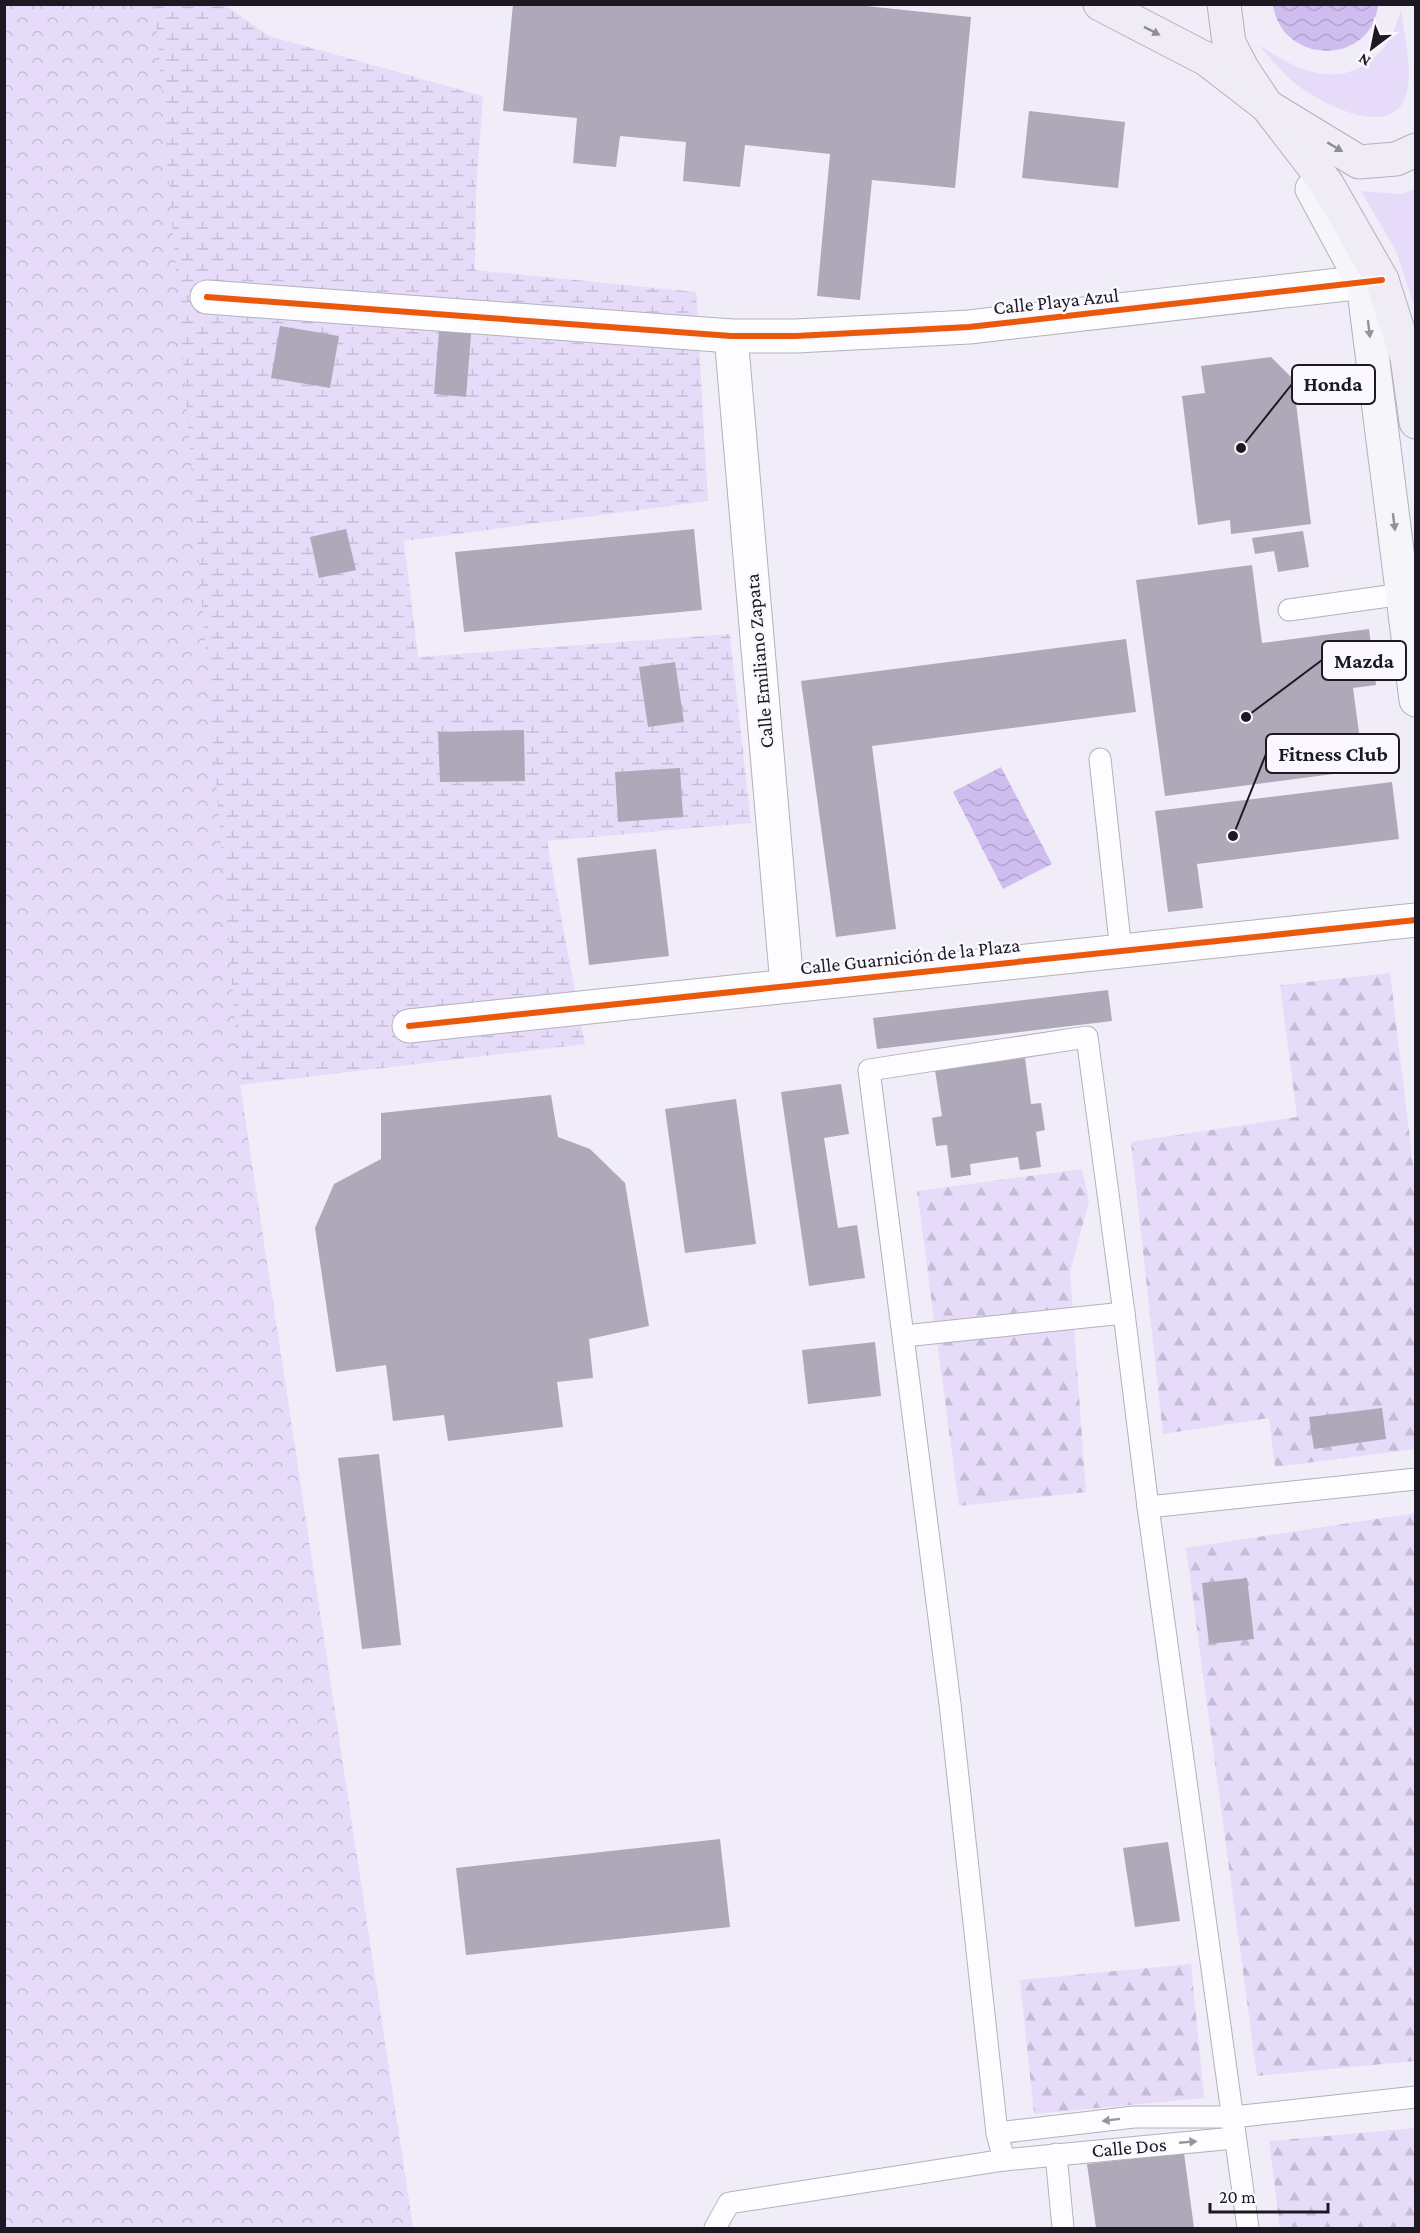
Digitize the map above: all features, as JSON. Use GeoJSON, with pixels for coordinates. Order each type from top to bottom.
{"type":"FeatureCollection","features":[{"type":"Feature","properties":{"kind":"main road"},"geometry":{"type":"LineString","coordinates":[[1100,4],[1206,59],[1267,106],[1359,162],[1396,159],[1416,150]]}},
{"type":"Feature","properties":{"kind":"main road"},"geometry":{"type":"LineString","coordinates":[[1224,4],[1229,43],[1243,70],[1267,106],[1327,184],[1372,281],[1407,358],[1416,422]]}},
{"type":"Feature","properties":{"kind":"main road"},"geometry":{"type":"LineString","coordinates":[[1372,281],[1403,594],[1416,700]]}},
{"type":"Feature","properties":{"kind":"street","name":"Calle Playa Azul"},"geometry":{"type":"LineString","coordinates":[[207,297],[731,336],[796,336],[969,327],[1372,281]]}},
{"type":"Feature","properties":{"kind":"street","name":"Calle Emiliano Zapata"},"geometry":{"type":"LineString","coordinates":[[731,336],[787,985]]}},
{"type":"Feature","properties":{"kind":"street","name":"Calle Guarnición de la Plaza"},"geometry":{"type":"LineString","coordinates":[[409,1026],[1416,920]]}},
{"type":"Feature","properties":{"kind":"lane"},"geometry":{"type":"LineString","coordinates":[[1289,610],[1403,594]]}},
{"type":"Feature","properties":{"kind":"lane"},"geometry":{"type":"LineString","coordinates":[[1100,759],[1121,951]]}},
{"type":"Feature","properties":{"kind":"lane"},"geometry":{"type":"LineString","coordinates":[[1004,2160],[997,2133],[950,1704],[868,1070],[1087,1037],[1148,1507],[1248,2229]]}},
{"type":"Feature","properties":{"kind":"lane"},"geometry":{"type":"LineString","coordinates":[[904,1336],[1124,1313]]}},
{"type":"Feature","properties":{"kind":"lane"},"geometry":{"type":"LineString","coordinates":[[1148,1507],[1416,1479]]}},
{"type":"Feature","properties":{"kind":"lane","name":"Calle Dos"},"geometry":{"type":"LineString","coordinates":[[997,2133],[1134,2117],[1233,2117],[1416,2097]]}},
{"type":"Feature","properties":{"kind":"lane","name":"Calle Dos"},"geometry":{"type":"LineString","coordinates":[[715,2229],[729,2204],[1004,2160],[1234,2138],[1233,2117]]}},
{"type":"Feature","properties":{"kind":"lane"},"geometry":{"type":"LineString","coordinates":[[1056,2154],[1063,2229]]}},
{"type":"Feature","properties":{"kind":"green space"},"geometry":{"type":"Polygon","coordinates":[[[5,4],[155,5],[240,1085],[413,2228],[5,2228],[5,4]]]}},
{"type":"Feature","properties":{"kind":"green space"},"geometry":{"type":"Polygon","coordinates":[[[5,5],[225,5],[269,36],[483,96],[476,190],[475,270],[696,292],[708,501],[404,541],[418,657],[730,634],[751,823],[547,841],[585,1044],[240,1085],[413,2228],[5,2228],[5,5]]]}},
{"type":"Feature","properties":{"kind":"green space"},"geometry":{"type":"Polygon","coordinates":[[[1401,10],[1408,56],[1409,81],[1404,101],[1395,112],[1382,116],[1367,117],[1352,113],[1307,92],[1292,81],[1259,45],[1276,56],[1309,71],[1341,74],[1357,69],[1372,59],[1387,44],[1401,10]]]}},
{"type":"Feature","properties":{"kind":"green space"},"geometry":{"type":"Polygon","coordinates":[[[1416,189],[1415,308],[1396,251],[1361,191],[1401,194],[1416,189]]]}},
{"type":"Feature","properties":{"kind":"green space"},"geometry":{"type":"Polygon","coordinates":[[[1390,973],[1416,1189],[1415,1449],[1275,1467],[1269,1418],[1163,1434],[1131,1142],[1297,1117],[1280,985],[1390,973]]]}},
{"type":"Feature","properties":{"kind":"green space"},"geometry":{"type":"Polygon","coordinates":[[[1082,1169],[1089,1201],[1070,1272],[1086,1492],[959,1506],[917,1191],[1082,1169]]]}},
{"type":"Feature","properties":{"kind":"green space"},"geometry":{"type":"Polygon","coordinates":[[[1415,1513],[1415,2061],[1257,2076],[1186,1548],[1415,1513]]]}},
{"type":"Feature","properties":{"kind":"green space"},"geometry":{"type":"Polygon","coordinates":[[[1191,1964],[1204,2098],[1034,2114],[1020,1980],[1191,1964]]]}},
{"type":"Feature","properties":{"kind":"green space"},"geometry":{"type":"Polygon","coordinates":[[[1415,2128],[1415,2228],[1280,2228],[1269,2141],[1415,2128]]]}},
{"type":"Feature","properties":{"kind":"water"},"geometry":{"type":"Polygon","coordinates":[[[1378,4],[1372,25],[1360,39],[1345,48],[1327,51],[1309,48],[1292,39],[1280,25],[1273,5],[1378,4]]]}},
{"type":"Feature","properties":{"kind":"water"},"geometry":{"type":"Polygon","coordinates":[[[1001,767],[1052,864],[1003,889],[953,792],[1001,767]]]}},
{"type":"Feature","properties":{"kind":"building"},"geometry":{"type":"Polygon","coordinates":[[[513,4],[847,4],[971,17],[955,188],[872,180],[860,300],[817,296],[830,154],[745,145],[740,187],[683,181],[686,142],[620,136],[616,167],[573,163],[577,118],[503,111],[513,4]]]}},
{"type":"Feature","properties":{"kind":"building"},"geometry":{"type":"Polygon","coordinates":[[[1029,111],[1125,122],[1118,188],[1022,178],[1029,111]]]}},
{"type":"Feature","properties":{"kind":"building"},"geometry":{"type":"Polygon","coordinates":[[[440,319],[472,322],[466,397],[434,394],[440,319]]]}},
{"type":"Feature","properties":{"kind":"building"},"geometry":{"type":"Polygon","coordinates":[[[280,326],[339,336],[330,388],[271,378],[280,326]]]}},
{"type":"Feature","properties":{"kind":"building"},"geometry":{"type":"Polygon","coordinates":[[[1271,357],[1293,379],[1311,524],[1231,534],[1230,520],[1198,525],[1182,396],[1205,393],[1201,366],[1271,357]]]}},
{"type":"Feature","properties":{"kind":"building"},"geometry":{"type":"Polygon","coordinates":[[[346,529],[356,570],[319,578],[310,537],[346,529]]]}},
{"type":"Feature","properties":{"kind":"building"},"geometry":{"type":"Polygon","coordinates":[[[694,529],[702,610],[464,632],[455,552],[694,529]]]}},
{"type":"Feature","properties":{"kind":"building"},"geometry":{"type":"Polygon","coordinates":[[[1303,531],[1309,567],[1278,572],[1274,551],[1255,554],[1252,538],[1303,531]]]}},
{"type":"Feature","properties":{"kind":"building"},"geometry":{"type":"Polygon","coordinates":[[[1252,565],[1262,643],[1369,629],[1376,685],[1353,688],[1364,770],[1165,796],[1136,580],[1252,565]]]}},
{"type":"Feature","properties":{"kind":"building"},"geometry":{"type":"Polygon","coordinates":[[[1126,639],[1136,712],[872,746],[896,929],[836,937],[801,681],[1126,639]]]}},
{"type":"Feature","properties":{"kind":"building"},"geometry":{"type":"Polygon","coordinates":[[[675,662],[684,722],[648,727],[639,667],[675,662]]]}},
{"type":"Feature","properties":{"kind":"building"},"geometry":{"type":"Polygon","coordinates":[[[524,730],[525,781],[440,782],[438,732],[524,730]]]}},
{"type":"Feature","properties":{"kind":"building"},"geometry":{"type":"Polygon","coordinates":[[[680,768],[683,817],[618,822],[615,772],[680,768]]]}},
{"type":"Feature","properties":{"kind":"building"},"geometry":{"type":"Polygon","coordinates":[[[1392,782],[1399,839],[1197,864],[1203,908],[1168,912],[1155,811],[1392,782]]]}},
{"type":"Feature","properties":{"kind":"building"},"geometry":{"type":"Polygon","coordinates":[[[656,849],[669,956],[589,965],[577,858],[656,849]]]}},
{"type":"Feature","properties":{"kind":"building"},"geometry":{"type":"Polygon","coordinates":[[[1108,990],[1112,1021],[877,1049],[873,1018],[1108,990]]]}},
{"type":"Feature","properties":{"kind":"building"},"geometry":{"type":"Polygon","coordinates":[[[1025,1058],[1031,1104],[1041,1103],[1045,1130],[1036,1132],[1041,1167],[1020,1170],[1018,1157],[970,1164],[971,1175],[951,1178],[947,1145],[936,1146],[932,1118],[942,1116],[935,1070],[1025,1058]]]}},
{"type":"Feature","properties":{"kind":"building"},"geometry":{"type":"Polygon","coordinates":[[[841,1084],[849,1134],[824,1138],[838,1228],[857,1225],[865,1278],[809,1286],[781,1092],[841,1084]]]}},
{"type":"Feature","properties":{"kind":"building"},"geometry":{"type":"Polygon","coordinates":[[[551,1095],[558,1137],[590,1149],[625,1183],[649,1326],[589,1339],[593,1378],[557,1382],[563,1427],[448,1441],[444,1415],[393,1421],[386,1365],[336,1372],[315,1228],[334,1184],[381,1159],[381,1113],[551,1095]]]}},
{"type":"Feature","properties":{"kind":"building"},"geometry":{"type":"Polygon","coordinates":[[[736,1099],[756,1244],[685,1253],[665,1109],[736,1099]]]}},
{"type":"Feature","properties":{"kind":"building"},"geometry":{"type":"Polygon","coordinates":[[[875,1342],[881,1396],[808,1404],[802,1350],[875,1342]]]}},
{"type":"Feature","properties":{"kind":"building"},"geometry":{"type":"Polygon","coordinates":[[[1382,1408],[1386,1439],[1314,1449],[1309,1417],[1382,1408]]]}},
{"type":"Feature","properties":{"kind":"building"},"geometry":{"type":"Polygon","coordinates":[[[379,1454],[401,1645],[362,1649],[338,1458],[379,1454]]]}},
{"type":"Feature","properties":{"kind":"building"},"geometry":{"type":"Polygon","coordinates":[[[1247,1578],[1254,1639],[1209,1644],[1202,1583],[1247,1578]]]}},
{"type":"Feature","properties":{"kind":"building"},"geometry":{"type":"Polygon","coordinates":[[[720,1839],[730,1927],[466,1955],[456,1868],[720,1839]]]}},
{"type":"Feature","properties":{"kind":"building"},"geometry":{"type":"Polygon","coordinates":[[[1168,1842],[1180,1921],[1135,1927],[1123,1848],[1168,1842]]]}},
{"type":"Feature","properties":{"kind":"building"},"geometry":{"type":"Polygon","coordinates":[[[1184,2153],[1194,2228],[1096,2228],[1087,2164],[1184,2153]]]}},
{"type":"Feature","properties":{"kind":"cycle path"},"geometry":{"type":"LineString","coordinates":[[207,297],[731,336],[796,336],[969,327],[1382,280]]}},
{"type":"Feature","properties":{"kind":"cycle path"},"geometry":{"type":"LineString","coordinates":[[409,1026],[1416,920]]}},
{"type":"Feature","properties":{"kind":"place","name":"Honda"},"geometry":{"type":"Point","coordinates":[1241,448]}},
{"type":"Feature","properties":{"kind":"place","name":"Mazda"},"geometry":{"type":"Point","coordinates":[1246,717]}},
{"type":"Feature","properties":{"kind":"place","name":"Fitness Club"},"geometry":{"type":"Point","coordinates":[1233,836]}}]}
